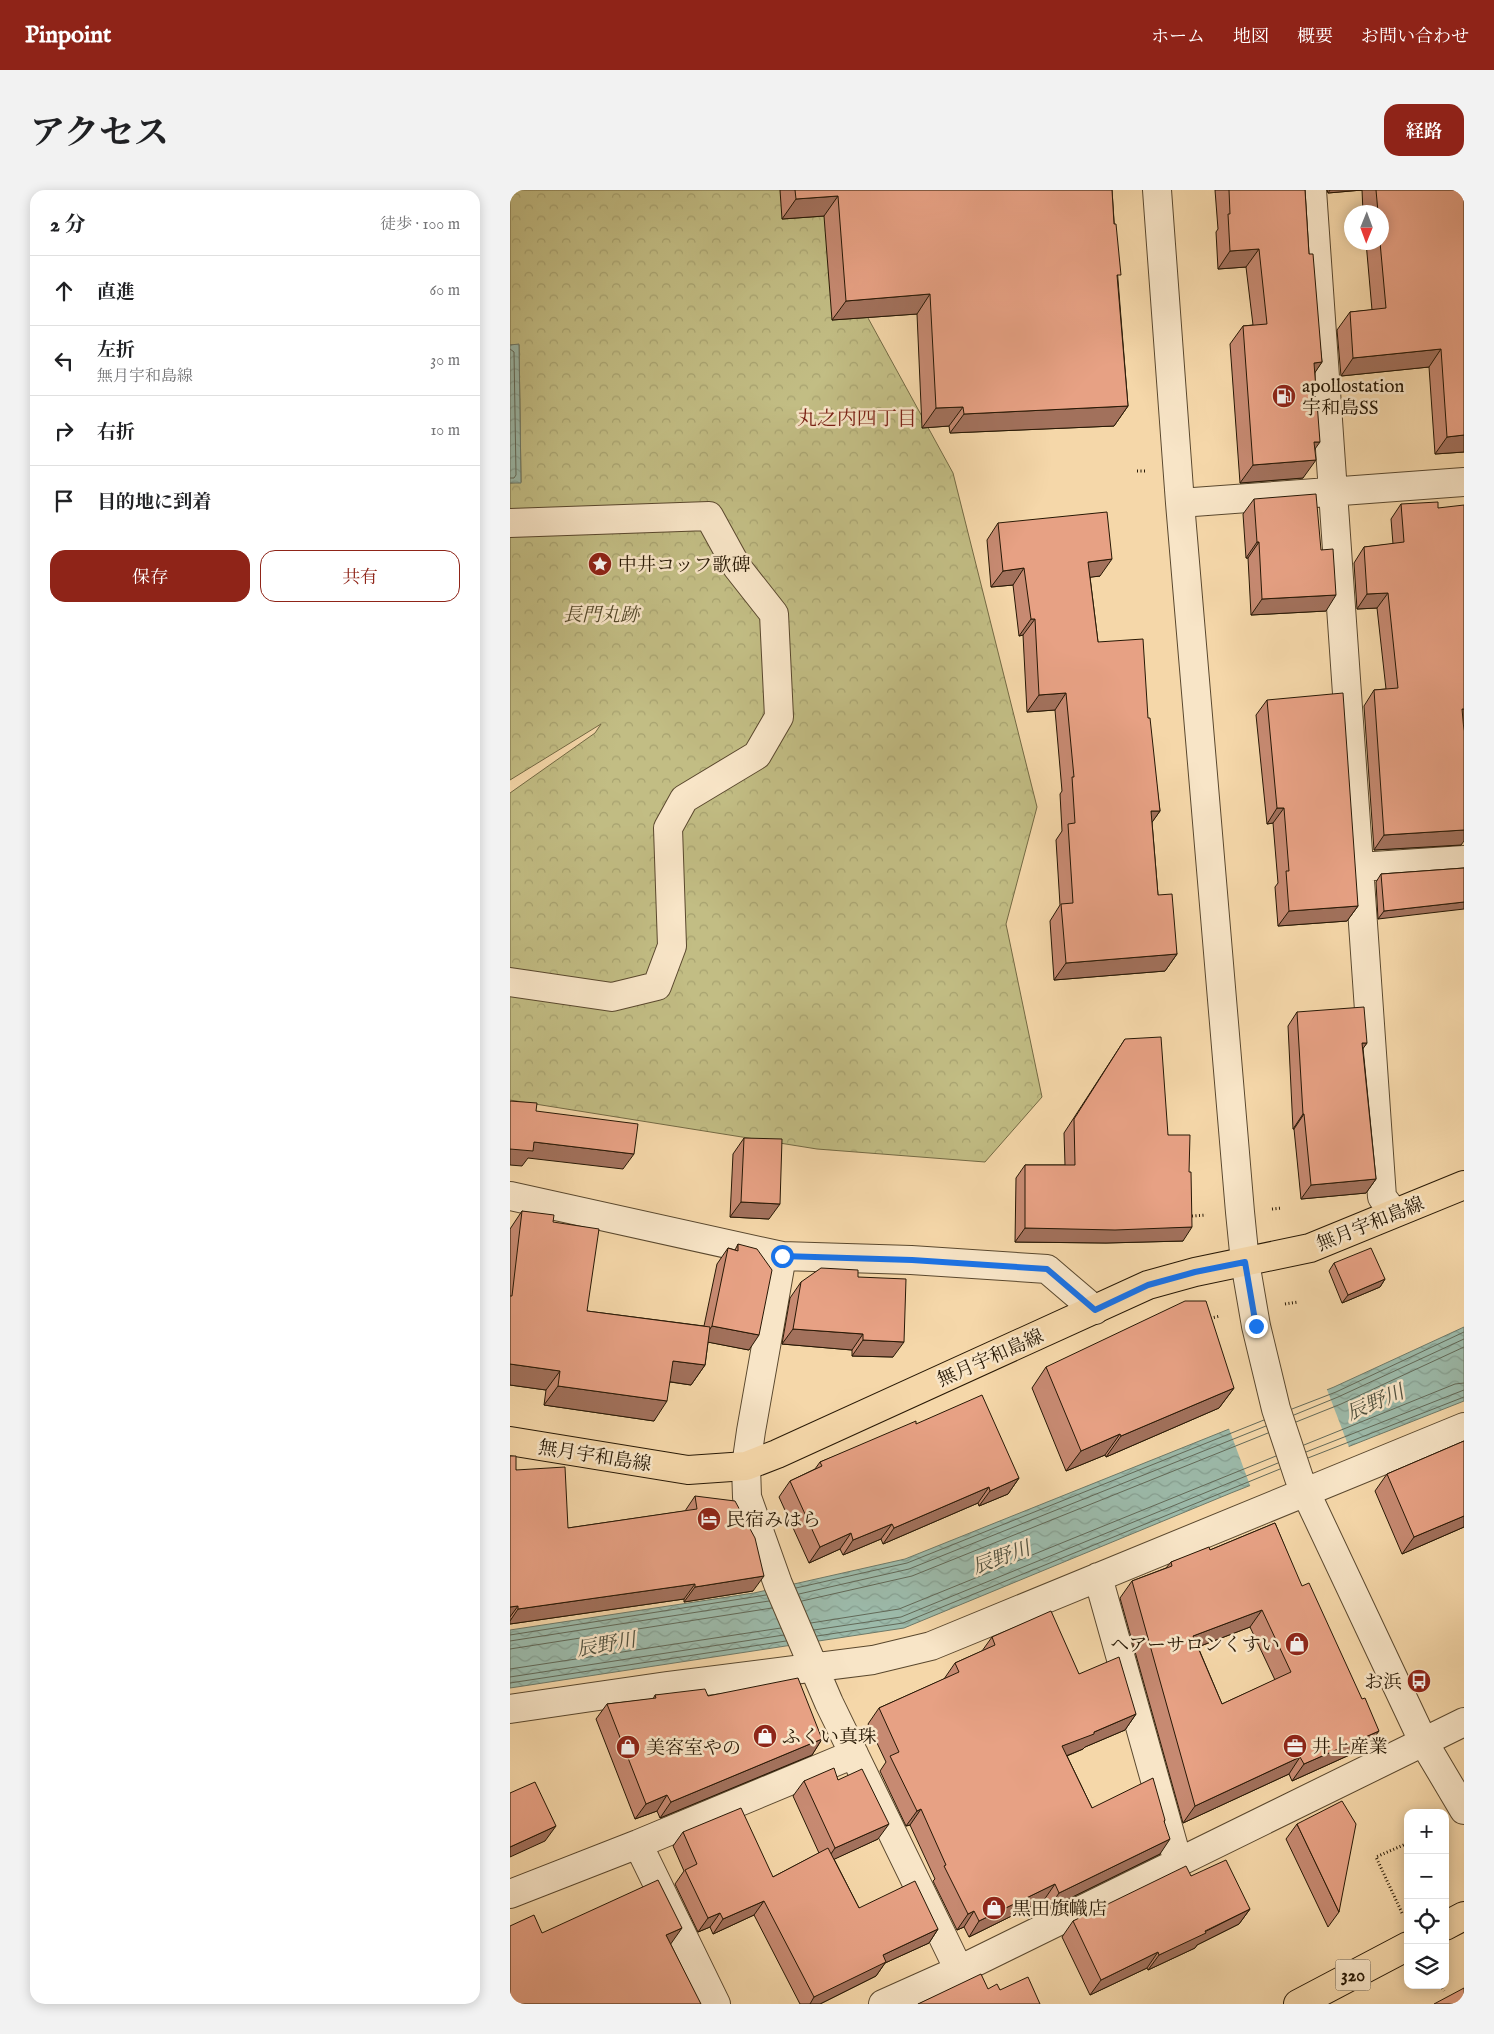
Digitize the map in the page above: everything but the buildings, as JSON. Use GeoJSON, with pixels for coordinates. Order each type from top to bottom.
{"type":"FeatureCollection","features":[{"type":"Feature","properties":{"kind":"main road","name":"無月宇和島線"},"geometry":{"type":"LineString","coordinates":[[510,1441],[688,1470],[746,1466],[777,1454],[1148,1285],[1195,1272],[1310,1248],[1464,1185]]}},
{"type":"Feature","properties":{"kind":"main road"},"geometry":{"type":"LineString","coordinates":[[1449,1924],[1464,1916]]}},
{"type":"Feature","properties":{"kind":"main road","name":"320"},"geometry":{"type":"LineString","coordinates":[[1298,2004],[1404,1948]]}},
{"type":"Feature","properties":{"kind":"street"},"geometry":{"type":"LineString","coordinates":[[1157,190],[1180,503],[1245,1262],[1256,1326],[1276,1409],[1302,1485],[1422,1741],[1464,1810]]}},
{"type":"Feature","properties":{"kind":"street"},"geometry":{"type":"LineString","coordinates":[[1312,190],[1382,1197],[1394,1213]]}},
{"type":"Feature","properties":{"kind":"street"},"geometry":{"type":"LineString","coordinates":[[1180,503],[1464,482]]}},
{"type":"Feature","properties":{"kind":"street"},"geometry":{"type":"LineString","coordinates":[[510,523],[708,516],[737,567],[774,614],[779,717],[757,755],[684,799],[668,828],[672,946],[657,986],[612,997],[510,982]]}},
{"type":"Feature","properties":{"kind":"street"},"geometry":{"type":"LineString","coordinates":[[1359,867],[1464,860]]}},
{"type":"Feature","properties":{"kind":"street"},"geometry":{"type":"LineString","coordinates":[[510,1196],[782,1256],[912,1260],[1047,1269],[1095,1310]]}},
{"type":"Feature","properties":{"kind":"street"},"geometry":{"type":"LineString","coordinates":[[782,1256],[746,1466],[746,1497],[778,1584],[810,1658],[958,1970]]}},
{"type":"Feature","properties":{"kind":"street"},"geometry":{"type":"LineString","coordinates":[[510,1710],[667,1686],[810,1658],[873,1660],[931,1646],[1098,1577],[1302,1485],[1464,1427]]}},
{"type":"Feature","properties":{"kind":"street"},"geometry":{"type":"LineString","coordinates":[[1098,1577],[1178,1862]]}},
{"type":"Feature","properties":{"kind":"street"},"geometry":{"type":"LineString","coordinates":[[884,2004],[958,1970],[1464,1722]]}},
{"type":"Feature","properties":{"kind":"street"},"geometry":{"type":"LineString","coordinates":[[510,1894],[638,1844],[854,1754]]}},
{"type":"Feature","properties":{"kind":"street"},"geometry":{"type":"LineString","coordinates":[[638,1844],[716,2004]]}},
{"type":"Feature","properties":{"kind":"path"},"geometry":{"type":"LineString","coordinates":[[1404,1844],[1376,1857],[1404,1916]]}},
{"type":"Feature","properties":{"kind":"green space","name":"長門丸跡"},"geometry":{"type":"Polygon","coordinates":[[[510,190],[818,190],[834,256],[953,473],[1037,807],[1006,924],[1042,1097],[985,1162],[817,1149],[510,1100],[510,793],[595,733],[601,724],[510,780],[510,483],[521,482],[519,345],[510,345],[510,190]]]}},
{"type":"Feature","properties":{"kind":"water"},"geometry":{"type":"Polygon","coordinates":[[[519,344],[521,483],[510,483],[510,345],[519,344]]]}},
{"type":"Feature","properties":{"kind":"water","name":"辰野川"},"geometry":{"type":"Polygon","coordinates":[[[1464,1327],[1464,1401],[1231,1493],[904,1628],[510,1688],[510,1630],[754,1593],[905,1559],[1334,1387],[1464,1327]]]}},
{"type":"Feature","properties":{"kind":"pier"},"geometry":{"type":"Polygon","coordinates":[[[1326,1387],[1350,1450],[1251,1488],[1228,1426],[1326,1387]]]}},
{"type":"Feature","properties":{"kind":"place","name":"apollostation 宇和島SS"},"geometry":{"type":"Point","coordinates":[1284,396]}},
{"type":"Feature","properties":{"kind":"place","name":"中井コッフ歌碑"},"geometry":{"type":"Point","coordinates":[600,564]}},
{"type":"Feature","properties":{"kind":"place","name":"民宿みはら"},"geometry":{"type":"Point","coordinates":[709,1519]}},
{"type":"Feature","properties":{"kind":"place","name":"ヘアーサロンくすい"},"geometry":{"type":"Point","coordinates":[1297,1644]}},
{"type":"Feature","properties":{"kind":"place","name":"お浜"},"geometry":{"type":"Point","coordinates":[1419,1681]}},
{"type":"Feature","properties":{"kind":"place","name":"ふくい真珠"},"geometry":{"type":"Point","coordinates":[765,1736]}},
{"type":"Feature","properties":{"kind":"place","name":"井上産業"},"geometry":{"type":"Point","coordinates":[1295,1746]}},
{"type":"Feature","properties":{"kind":"place","name":"美容室やの"},"geometry":{"type":"Point","coordinates":[628,1747]}},
{"type":"Feature","properties":{"kind":"place","name":"黒田旗幟店"},"geometry":{"type":"Point","coordinates":[994,1908]}},
{"type":"Feature","properties":{"kind":"district","name":"丸之内四丁目"},"geometry":{"type":"Point","coordinates":[857,418]}},
{"type":"Feature","properties":{"kind":"route"},"geometry":{"type":"LineString","coordinates":[[782,1256],[912,1260],[1047,1269],[1095,1310],[1148,1285],[1195,1272],[1245,1262],[1256,1326]]}}]}
